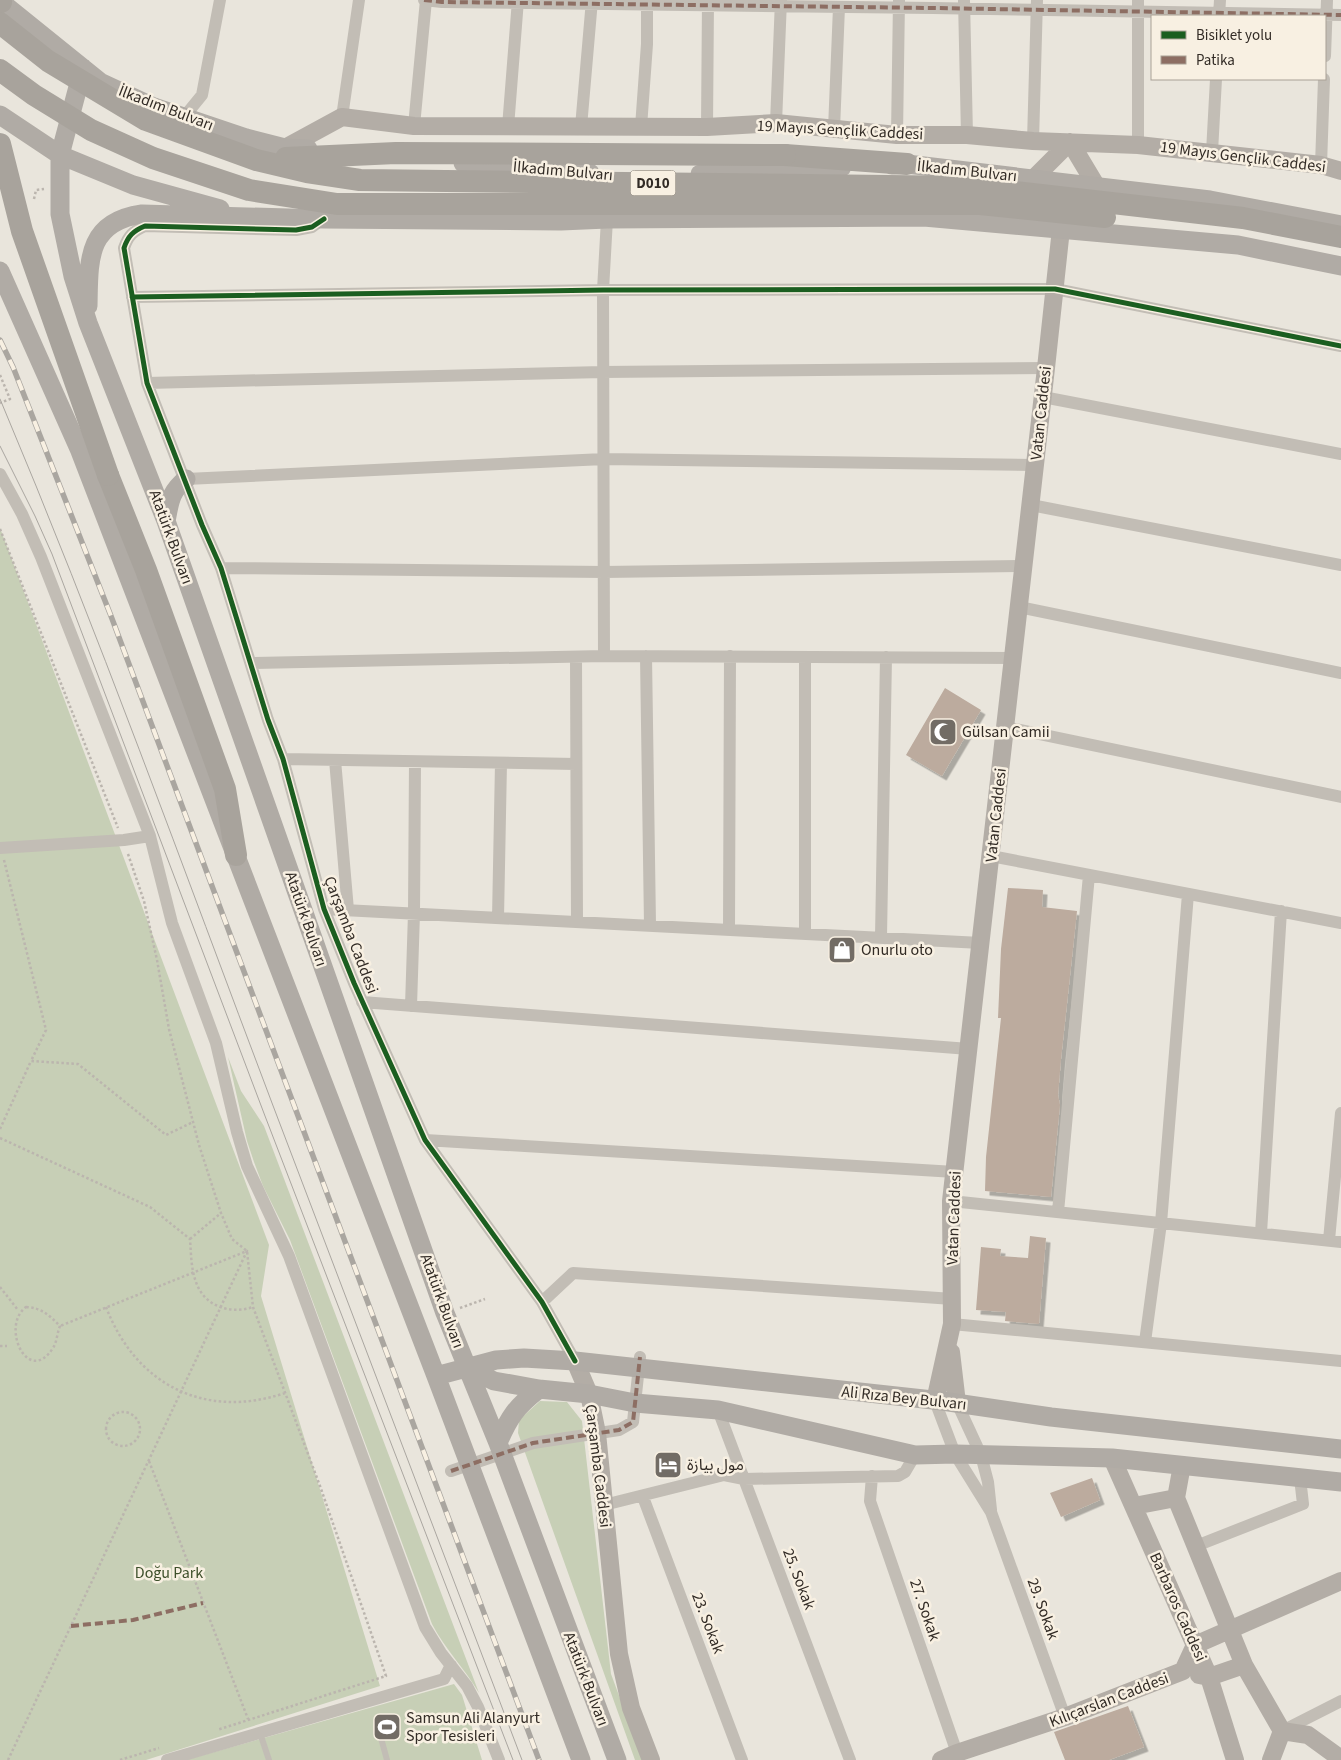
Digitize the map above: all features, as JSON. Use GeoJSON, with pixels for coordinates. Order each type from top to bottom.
{"type":"FeatureCollection","features":[{"type":"Feature","properties":{"kind":"highway","name":"İlkadım Bulvarı"},"geometry":{"type":"LineString","coordinates":[[1,7],[48,61],[146,120],[256,160],[308,172],[360,180],[972,187],[1244,218],[1341,237]]}},
{"type":"Feature","properties":{"kind":"highway","name":"İlkadım Bulvarı"},"geometry":{"type":"LineString","coordinates":[[0,70],[34,95],[92,130],[153,158],[249,190],[337,204],[980,204],[1240,232],[1341,252]]}},
{"type":"Feature","properties":{"kind":"highway"},"geometry":{"type":"LineString","coordinates":[[0,144],[22,232],[108,475],[146,570],[224,789],[236,855]]}},
{"type":"Feature","properties":{"kind":"highway"},"geometry":{"type":"LineString","coordinates":[[256,160],[396,153],[785,155],[907,164]]}},
{"type":"Feature","properties":{"kind":"main road","name":"İlkadım Bulvarı"},"geometry":{"type":"LineString","coordinates":[[1,7],[100,82],[154,107],[246,138],[285,148],[637,177],[907,164],[1210,200],[1341,224]]}},
{"type":"Feature","properties":{"kind":"main road","name":"Atatürk Bulvarı"},"geometry":{"type":"LineString","coordinates":[[83,68],[60,155],[60,214],[73,276],[88,323],[166,521],[442,1304],[499,1448],[617,1760]]}},
{"type":"Feature","properties":{"kind":"main road"},"geometry":{"type":"LineString","coordinates":[[0,115],[60,155],[133,185],[247,217]]}},
{"type":"Feature","properties":{"kind":"main road","name":"19 Mayıs Gençlik Caddesi"},"geometry":{"type":"LineString","coordinates":[[342,117],[414,126],[707,127],[776,123],[897,135],[967,135],[1033,141],[1138,145],[1321,165],[1341,171]]}},
{"type":"Feature","properties":{"kind":"main road"},"geometry":{"type":"LineString","coordinates":[[285,148],[342,117]]}},
{"type":"Feature","properties":{"kind":"main road"},"geometry":{"type":"LineString","coordinates":[[1034,226],[1033,178],[1070,142],[1097,187],[1096,232]]}},
{"type":"Feature","properties":{"kind":"main road"},"geometry":{"type":"LineString","coordinates":[[88,323],[90,258],[98,239],[113,224],[142,214],[551,221],[607,219],[924,218],[1238,245],[1341,266]]}},
{"type":"Feature","properties":{"kind":"main road","name":"Vatan Caddesi"},"geometry":{"type":"LineString","coordinates":[[935,1401],[951,1332],[953,1299],[951,1201],[1014,658],[1061,229]]}},
{"type":"Feature","properties":{"kind":"main road","name":"Atatürk Bulvarı"},"geometry":{"type":"LineString","coordinates":[[0,271],[80,452],[436,1376],[581,1760]]}},
{"type":"Feature","properties":{"kind":"main road"},"geometry":{"type":"LineString","coordinates":[[166,521],[175,488],[186,479]]}},
{"type":"Feature","properties":{"kind":"main road"},"geometry":{"type":"LineString","coordinates":[[951,1332],[957,1403]]}},
{"type":"Feature","properties":{"kind":"main road","name":"Ali Rıza Bey Bulvarı"},"geometry":{"type":"LineString","coordinates":[[436,1376],[496,1360],[550,1359],[639,1363],[957,1403],[1051,1417],[1341,1449]]}},
{"type":"Feature","properties":{"kind":"main road","name":"Çarşamba Caddesi"},"geometry":{"type":"LineString","coordinates":[[575,1361],[589,1394],[597,1433],[619,1654],[631,1708],[651,1760]]}},
{"type":"Feature","properties":{"kind":"main road"},"geometry":{"type":"LineString","coordinates":[[467,1368],[494,1381],[539,1389],[589,1394],[635,1403],[718,1410],[915,1455],[955,1454],[1112,1458],[1341,1482]]}},
{"type":"Feature","properties":{"kind":"main road"},"geometry":{"type":"LineString","coordinates":[[499,1448],[514,1411],[539,1389]]}},
{"type":"Feature","properties":{"kind":"main road","name":"Barbaros Caddesi"},"geometry":{"type":"LineString","coordinates":[[1112,1458],[1209,1677],[1235,1760]]}},
{"type":"Feature","properties":{"kind":"main road"},"geometry":{"type":"LineString","coordinates":[[1182,1465],[1176,1498],[1244,1665],[1282,1731],[1272,1760]]}},
{"type":"Feature","properties":{"kind":"main road"},"geometry":{"type":"LineString","coordinates":[[1134,1506],[1176,1498]]}},
{"type":"Feature","properties":{"kind":"main road"},"geometry":{"type":"LineString","coordinates":[[1195,1645],[1341,1581]]}},
{"type":"Feature","properties":{"kind":"main road","name":"Kılıçarslan Caddesi"},"geometry":{"type":"LineString","coordinates":[[949,1756],[1065,1718],[1183,1672],[1195,1645]]}},
{"type":"Feature","properties":{"kind":"main road"},"geometry":{"type":"LineString","coordinates":[[1183,1672],[1209,1677],[1244,1665]]}},
{"type":"Feature","properties":{"kind":"main road"},"geometry":{"type":"LineString","coordinates":[[1282,1731],[1308,1735],[1341,1759]]}},
{"type":"Feature","properties":{"kind":"street"},"geometry":{"type":"LineString","coordinates":[[184,117],[202,95],[220,0]]}},
{"type":"Feature","properties":{"kind":"street"},"geometry":{"type":"LineString","coordinates":[[342,117],[360,0]]}},
{"type":"Feature","properties":{"kind":"street"},"geometry":{"type":"LineString","coordinates":[[414,126],[425,0],[442,2],[1138,6],[1219,15],[1341,16]]}},
{"type":"Feature","properties":{"kind":"street"},"geometry":{"type":"LineString","coordinates":[[1219,15],[1220,0]]}},
{"type":"Feature","properties":{"kind":"street"},"geometry":{"type":"LineString","coordinates":[[1326,15],[1327,0]]}},
{"type":"Feature","properties":{"kind":"street"},"geometry":{"type":"LineString","coordinates":[[508,127],[518,1]]}},
{"type":"Feature","properties":{"kind":"street"},"geometry":{"type":"LineString","coordinates":[[581,127],[592,2]]}},
{"type":"Feature","properties":{"kind":"street"},"geometry":{"type":"LineString","coordinates":[[641,127],[647,44],[647,2]]}},
{"type":"Feature","properties":{"kind":"street"},"geometry":{"type":"LineString","coordinates":[[707,127],[708,3]]}},
{"type":"Feature","properties":{"kind":"street"},"geometry":{"type":"LineString","coordinates":[[776,123],[781,3]]}},
{"type":"Feature","properties":{"kind":"street"},"geometry":{"type":"LineString","coordinates":[[834,4],[834,129]]}},
{"type":"Feature","properties":{"kind":"street"},"geometry":{"type":"LineString","coordinates":[[897,135],[899,4]]}},
{"type":"Feature","properties":{"kind":"street"},"geometry":{"type":"LineString","coordinates":[[964,4],[967,135]]}},
{"type":"Feature","properties":{"kind":"street"},"geometry":{"type":"LineString","coordinates":[[1033,141],[1037,5]]}},
{"type":"Feature","properties":{"kind":"street"},"geometry":{"type":"LineString","coordinates":[[1138,6],[1138,145]]}},
{"type":"Feature","properties":{"kind":"street"},"geometry":{"type":"LineString","coordinates":[[1212,152],[1216,80]]}},
{"type":"Feature","properties":{"kind":"street"},"geometry":{"type":"LineString","coordinates":[[1321,165],[1324,80]]}},
{"type":"Feature","properties":{"kind":"street","name":"Çarşamba Caddesi"},"geometry":{"type":"LineString","coordinates":[[324,218],[312,227],[296,230],[145,226],[135,230],[127,237],[124,248],[147,383],[221,568],[268,720],[283,759],[324,909],[362,1002],[425,1140],[542,1302],[575,1361]]}},
{"type":"Feature","properties":{"kind":"street"},"geometry":{"type":"LineString","coordinates":[[604,656],[603,290],[607,219]]}},
{"type":"Feature","properties":{"kind":"street"},"geometry":{"type":"LineString","coordinates":[[132,296],[603,290],[1055,289],[1341,346]]}},
{"type":"Feature","properties":{"kind":"street"},"geometry":{"type":"LineString","coordinates":[[147,383],[603,372],[1046,368]]}},
{"type":"Feature","properties":{"kind":"street"},"geometry":{"type":"LineString","coordinates":[[1043,397],[1341,454]]}},
{"type":"Feature","properties":{"kind":"street"},"geometry":{"type":"LineString","coordinates":[[186,479],[604,459],[1035,465]]}},
{"type":"Feature","properties":{"kind":"street"},"geometry":{"type":"LineString","coordinates":[[0,474],[22,514],[41,557],[150,836],[172,922],[216,1043],[247,1166],[289,1256],[426,1627],[441,1654],[467,1686],[478,1707],[499,1760]]}},
{"type":"Feature","properties":{"kind":"street"},"geometry":{"type":"LineString","coordinates":[[1031,505],[1341,565]]}},
{"type":"Feature","properties":{"kind":"street"},"geometry":{"type":"LineString","coordinates":[[221,568],[604,572],[1024,566]]}},
{"type":"Feature","properties":{"kind":"street"},"geometry":{"type":"LineString","coordinates":[[1019,607],[1341,673]]}},
{"type":"Feature","properties":{"kind":"street"},"geometry":{"type":"LineString","coordinates":[[251,663],[604,656],[1014,658]]}},
{"type":"Feature","properties":{"kind":"street"},"geometry":{"type":"LineString","coordinates":[[646,656],[650,926]]}},
{"type":"Feature","properties":{"kind":"street"},"geometry":{"type":"LineString","coordinates":[[729,930],[730,656]]}},
{"type":"Feature","properties":{"kind":"street"},"geometry":{"type":"LineString","coordinates":[[576,657],[577,922]]}},
{"type":"Feature","properties":{"kind":"street"},"geometry":{"type":"LineString","coordinates":[[805,657],[805,934]]}},
{"type":"Feature","properties":{"kind":"street"},"geometry":{"type":"LineString","coordinates":[[881,938],[886,657]]}},
{"type":"Feature","properties":{"kind":"street"},"geometry":{"type":"LineString","coordinates":[[1006,727],[1341,797]]}},
{"type":"Feature","properties":{"kind":"street"},"geometry":{"type":"LineString","coordinates":[[283,759],[576,764]]}},
{"type":"Feature","properties":{"kind":"street"},"geometry":{"type":"LineString","coordinates":[[334,760],[348,910]]}},
{"type":"Feature","properties":{"kind":"street"},"geometry":{"type":"LineString","coordinates":[[411,1006],[415,762]]}},
{"type":"Feature","properties":{"kind":"street"},"geometry":{"type":"LineString","coordinates":[[498,918],[501,763]]}},
{"type":"Feature","properties":{"kind":"street"},"geometry":{"type":"LineString","coordinates":[[0,848],[124,840],[150,836]]}},
{"type":"Feature","properties":{"kind":"street"},"geometry":{"type":"LineString","coordinates":[[991,856],[1341,923]]}},
{"type":"Feature","properties":{"kind":"street"},"geometry":{"type":"LineString","coordinates":[[1058,1212],[1089,875]]}},
{"type":"Feature","properties":{"kind":"street"},"geometry":{"type":"LineString","coordinates":[[1145,1342],[1161,1223],[1188,894]]}},
{"type":"Feature","properties":{"kind":"street"},"geometry":{"type":"LineString","coordinates":[[324,909],[981,943]]}},
{"type":"Feature","properties":{"kind":"street"},"geometry":{"type":"LineString","coordinates":[[1261,1233],[1281,912]]}},
{"type":"Feature","properties":{"kind":"street"},"geometry":{"type":"LineString","coordinates":[[362,1002],[969,1049]]}},
{"type":"Feature","properties":{"kind":"street"},"geometry":{"type":"LineString","coordinates":[[951,1201],[1335,1241],[1341,1113]]}},
{"type":"Feature","properties":{"kind":"street"},"geometry":{"type":"LineString","coordinates":[[425,1140],[955,1172]]}},
{"type":"Feature","properties":{"kind":"street"},"geometry":{"type":"LineString","coordinates":[[542,1302],[573,1273],[953,1299]]}},
{"type":"Feature","properties":{"kind":"street"},"geometry":{"type":"LineString","coordinates":[[951,1332],[1145,1342],[1341,1361]]}},
{"type":"Feature","properties":{"kind":"street"},"geometry":{"type":"LineString","coordinates":[[451,1471],[499,1448],[619,1430],[633,1422],[639,1363]]}},
{"type":"Feature","properties":{"kind":"street"},"geometry":{"type":"LineString","coordinates":[[935,1401],[955,1454],[991,1512]]}},
{"type":"Feature","properties":{"kind":"street"},"geometry":{"type":"LineString","coordinates":[[957,1403],[981,1455],[988,1482],[991,1512]]}},
{"type":"Feature","properties":{"kind":"street","name":"25. Sokak"},"geometry":{"type":"LineString","coordinates":[[718,1410],[850,1760]]}},
{"type":"Feature","properties":{"kind":"street"},"geometry":{"type":"LineString","coordinates":[[604,1506],[724,1475],[744,1479],[898,1476],[905,1472],[915,1455]]}},
{"type":"Feature","properties":{"kind":"street","name":"27. Sokak"},"geometry":{"type":"LineString","coordinates":[[872,1476],[870,1501],[949,1756]]}},
{"type":"Feature","properties":{"kind":"street"},"geometry":{"type":"LineString","coordinates":[[1196,1546],[1303,1504],[1300,1478]]}},
{"type":"Feature","properties":{"kind":"street","name":"23. Sokak"},"geometry":{"type":"LineString","coordinates":[[643,1497],[742,1760]]}},
{"type":"Feature","properties":{"kind":"street","name":"29. Sokak"},"geometry":{"type":"LineString","coordinates":[[991,1512],[1065,1718]]}},
{"type":"Feature","properties":{"kind":"street"},"geometry":{"type":"LineString","coordinates":[[167,1760],[444,1679],[451,1665]]}},
{"type":"Feature","properties":{"kind":"street"},"geometry":{"type":"LineString","coordinates":[[1282,1731],[1341,1701]]}},
{"type":"Feature","properties":{"kind":"lane"},"geometry":{"type":"LineString","coordinates":[[378,1726],[387,1760]]}},
{"type":"Feature","properties":{"kind":"lane"},"geometry":{"type":"LineString","coordinates":[[260,1733],[269,1760]]}},
{"type":"Feature","properties":{"kind":"path"},"geometry":{"type":"LineString","coordinates":[[0,375],[10,399],[0,403]]}},
{"type":"Feature","properties":{"kind":"path"},"geometry":{"type":"LineString","coordinates":[[0,529],[124,840],[144,901],[169,1028],[193,1122],[221,1213],[232,1238],[246,1251],[253,1307],[320,1486],[386,1676],[214,1730]]}},
{"type":"Feature","properties":{"kind":"path"},"geometry":{"type":"LineString","coordinates":[[0,848],[46,1030],[0,1128]]}},
{"type":"Feature","properties":{"kind":"path"},"geometry":{"type":"LineString","coordinates":[[31,1061],[78,1064],[166,1135],[193,1122]]}},
{"type":"Feature","properties":{"kind":"path"},"geometry":{"type":"LineString","coordinates":[[0,1138],[150,1207],[190,1239],[196,1282],[205,1297],[220,1308],[236,1311],[253,1307]]}},
{"type":"Feature","properties":{"kind":"path"},"geometry":{"type":"LineString","coordinates":[[190,1239],[221,1213]]}},
{"type":"Feature","properties":{"kind":"path"},"geometry":{"type":"LineString","coordinates":[[60,1326],[246,1251]]}},
{"type":"Feature","properties":{"kind":"path"},"geometry":{"type":"LineString","coordinates":[[8,1760],[246,1251]]}},
{"type":"Feature","properties":{"kind":"path"},"geometry":{"type":"LineString","coordinates":[[0,1287],[18,1310]]}},
{"type":"Feature","properties":{"kind":"path"},"geometry":{"type":"LineString","coordinates":[[11,1315],[26,1307],[44,1310],[60,1326]]}},
{"type":"Feature","properties":{"kind":"path"},"geometry":{"type":"LineString","coordinates":[[106,1308],[120,1337],[139,1362],[151,1373],[181,1391],[208,1400],[239,1402],[270,1398],[285,1393]]}},
{"type":"Feature","properties":{"kind":"path"},"geometry":{"type":"LineString","coordinates":[[19,1358],[37,1360],[46,1356],[56,1342],[60,1326]]}},
{"type":"Feature","properties":{"kind":"path"},"geometry":{"type":"LineString","coordinates":[[4,1338],[6,1346],[12,1353]]}},
{"type":"Feature","properties":{"kind":"path"},"geometry":{"type":"LineString","coordinates":[[0,1346],[6,1346]]}},
{"type":"Feature","properties":{"kind":"path"},"geometry":{"type":"LineString","coordinates":[[124,1413],[135,1417],[140,1433],[134,1443],[117,1445],[109,1437],[107,1426],[113,1416],[124,1413]]}},
{"type":"Feature","properties":{"kind":"path"},"geometry":{"type":"LineString","coordinates":[[148,1460],[248,1719]]}},
{"type":"Feature","properties":{"kind":"path"},"geometry":{"type":"LineString","coordinates":[[236,1740],[248,1719]]}},
{"type":"Feature","properties":{"kind":"path"},"geometry":{"type":"LineString","coordinates":[[120,1760],[167,1745]]}},
{"type":"Feature","properties":{"kind":"green space","name":"Doğu Park"},"geometry":{"type":"Polygon","coordinates":[[[0,528],[269,1245],[261,1296],[380,1686],[146,1760],[0,1760],[0,528]]]}},
{"type":"Feature","properties":{"kind":"green space"},"geometry":{"type":"Polygon","coordinates":[[[228,1057],[241,1091],[264,1126],[479,1693],[432,1624],[290,1240],[263,1186],[254,1162],[247,1141],[228,1057]]]}},
{"type":"Feature","properties":{"kind":"green space"},"geometry":{"type":"Polygon","coordinates":[[[540,1401],[567,1402],[582,1421],[611,1674],[643,1760],[635,1760],[518,1433],[519,1420],[540,1401]]]}},
{"type":"Feature","properties":{"kind":"green space","name":"Samsun Ali Alanyurt Spor Tesisleri"},"geometry":{"type":"Polygon","coordinates":[[[454,1684],[462,1695],[482,1760],[186,1760],[454,1684]]]}},
{"type":"Feature","properties":{"kind":"building","name":"Gülsan Camii"},"geometry":{"type":"Polygon","coordinates":[[[945,688],[981,710],[942,776],[906,755],[945,688]]]}},
{"type":"Feature","properties":{"kind":"building"},"geometry":{"type":"Polygon","coordinates":[[[1008,888],[1043,890],[1042,907],[1077,911],[1061,1059],[1058,1095],[1060,1105],[1051,1197],[985,1191],[986,1157],[1001,1018],[998,1018],[1001,949],[1008,888]]]}},
{"type":"Feature","properties":{"kind":"building"},"geometry":{"type":"Polygon","coordinates":[[[1030,1236],[1046,1238],[1039,1324],[1005,1321],[1006,1312],[976,1310],[981,1247],[1001,1249],[1000,1256],[1028,1258],[1030,1236]]]}},
{"type":"Feature","properties":{"kind":"building"},"geometry":{"type":"Polygon","coordinates":[[[1092,1478],[1100,1500],[1061,1517],[1050,1493],[1092,1478]]]}},
{"type":"Feature","properties":{"kind":"building"},"geometry":{"type":"Polygon","coordinates":[[[1128,1706],[1144,1747],[1109,1760],[1065,1760],[1054,1732],[1128,1706]]]}},
{"type":"Feature","properties":{"kind":"tram line"},"geometry":{"type":"LineString","coordinates":[[0,399],[106,662],[522,1760]]}},
{"type":"Feature","properties":{"kind":"tram line"},"geometry":{"type":"LineString","coordinates":[[0,446],[52,554],[265,1116],[513,1760]]}},
{"type":"Feature","properties":{"kind":"railway"},"geometry":{"type":"LineString","coordinates":[[0,340],[13,367],[111,616],[539,1760]]}},
{"type":"Feature","properties":{"kind":"marked path"},"geometry":{"type":"LineString","coordinates":[[424,0],[442,2],[1341,15]]}},
{"type":"Feature","properties":{"kind":"marked path"},"geometry":{"type":"LineString","coordinates":[[451,1471],[533,1443],[619,1430],[633,1422],[640,1357]]}},
{"type":"Feature","properties":{"kind":"marked path"},"geometry":{"type":"LineString","coordinates":[[71,1626],[133,1620],[203,1603]]}},
{"type":"Feature","properties":{"kind":"cycle path"},"geometry":{"type":"LineString","coordinates":[[324,219],[312,227],[296,230],[145,226],[132,234],[124,248],[147,383],[202,525],[221,568],[268,720],[283,759],[324,909],[354,983],[425,1140],[542,1302],[575,1361]]}},
{"type":"Feature","properties":{"kind":"cycle path"},"geometry":{"type":"LineString","coordinates":[[132,297],[603,290],[1055,289],[1341,346]]}},
{"type":"Feature","properties":{"kind":"place","name":"Gülsan Camii"},"geometry":{"type":"Point","coordinates":[943,732]}},
{"type":"Feature","properties":{"kind":"place","name":"Onurlu oto"},"geometry":{"type":"Point","coordinates":[842,950]}},
{"type":"Feature","properties":{"kind":"place","name":"مول بيازة"},"geometry":{"type":"Point","coordinates":[668,1465]}},
{"type":"Feature","properties":{"kind":"place","name":"Samsun Ali Alanyurt Spor Tesisleri"},"geometry":{"type":"Point","coordinates":[387,1727]}}]}
